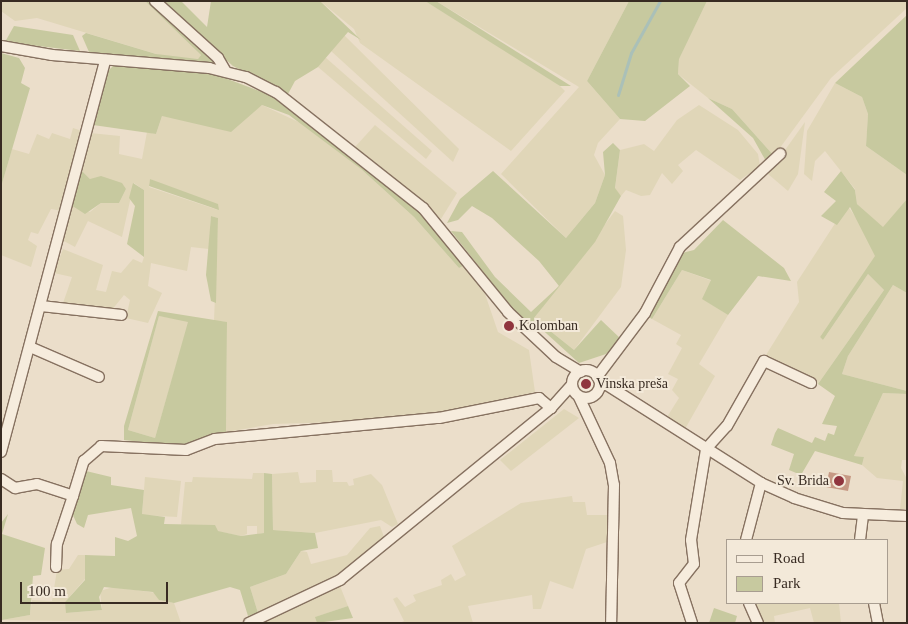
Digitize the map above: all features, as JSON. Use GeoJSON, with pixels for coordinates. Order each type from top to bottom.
{"type":"FeatureCollection","features":[{"type":"Feature","properties":{"kind":"street"},"geometry":{"type":"LineString","coordinates":[[155,1],[218,58],[226,72]]}},
{"type":"Feature","properties":{"kind":"street"},"geometry":{"type":"LineString","coordinates":[[1,46],[106,60],[226,72],[253,81],[306,112],[397,185],[447,235],[508,312],[556,357],[592,422],[610,464],[614,484],[611,623]]}},
{"type":"Feature","properties":{"kind":"street"},"geometry":{"type":"LineString","coordinates":[[1,452],[106,60]]}},
{"type":"Feature","properties":{"kind":"street"},"geometry":{"type":"LineString","coordinates":[[249,623],[340,580],[553,406],[572,384],[592,375],[608,361],[645,313],[680,247],[780,154]]}},
{"type":"Feature","properties":{"kind":"street"},"geometry":{"type":"LineString","coordinates":[[41,306],[122,315]]}},
{"type":"Feature","properties":{"kind":"street"},"geometry":{"type":"LineString","coordinates":[[30,347],[99,376]]}},
{"type":"Feature","properties":{"kind":"street"},"geometry":{"type":"LineString","coordinates":[[556,357],[592,375],[622,398],[761,483],[820,506],[863,515],[907,516]]}},
{"type":"Feature","properties":{"kind":"street"},"geometry":{"type":"LineString","coordinates":[[692,623],[679,584],[694,564],[691,540],[706,449],[727,426],[764,361],[811,383]]}},
{"type":"Feature","properties":{"kind":"street"},"geometry":{"type":"LineString","coordinates":[[592,375],[594,395],[592,422]]}},
{"type":"Feature","properties":{"kind":"street"},"geometry":{"type":"LineString","coordinates":[[553,406],[579,396],[594,395],[622,398]]}},
{"type":"Feature","properties":{"kind":"street"},"geometry":{"type":"LineString","coordinates":[[56,567],[57,544],[84,462],[101,446],[186,450],[216,439],[448,417],[540,398],[553,406]]}},
{"type":"Feature","properties":{"kind":"street"},"geometry":{"type":"LineString","coordinates":[[1,479],[15,488],[37,484],[73,496]]}},
{"type":"Feature","properties":{"kind":"street"},"geometry":{"type":"LineString","coordinates":[[746,539],[761,483]]}},
{"type":"Feature","properties":{"kind":"street"},"geometry":{"type":"LineString","coordinates":[[860,539],[863,515]]}},
{"type":"Feature","properties":{"kind":"street"},"geometry":{"type":"LineString","coordinates":[[749,604],[758,623]]}},
{"type":"Feature","properties":{"kind":"street"},"geometry":{"type":"LineString","coordinates":[[874,604],[878,623]]}},
{"type":"Feature","properties":{"kind":"shaded area"},"geometry":{"type":"Polygon","coordinates":[[[1,1],[145,1],[201,55],[198,59],[163,56],[37,18],[15,21],[1,11],[1,1]]]}},
{"type":"Feature","properties":{"kind":"shaded area"},"geometry":{"type":"Polygon","coordinates":[[[320,1],[425,1],[552,78],[565,91],[511,151],[360,43],[354,29],[320,1]]]}},
{"type":"Feature","properties":{"kind":"shaded area"},"geometry":{"type":"Polygon","coordinates":[[[436,1],[629,1],[587,81],[620,119],[598,143],[594,155],[605,175],[595,203],[566,238],[501,174],[579,87],[436,1]]]}},
{"type":"Feature","properties":{"kind":"shaded area"},"geometry":{"type":"Polygon","coordinates":[[[707,1],[907,1],[907,8],[831,78],[774,156],[732,109],[708,98],[678,74],[679,58],[707,1]]]}},
{"type":"Feature","properties":{"kind":"shaded area"},"geometry":{"type":"Polygon","coordinates":[[[344,35],[459,149],[453,162],[331,51],[344,35]]]}},
{"type":"Feature","properties":{"kind":"shaded area"},"geometry":{"type":"Polygon","coordinates":[[[325,57],[432,151],[426,159],[318,67],[325,57]]]}},
{"type":"Feature","properties":{"kind":"shaded area"},"geometry":{"type":"Polygon","coordinates":[[[835,83],[862,97],[868,114],[866,146],[907,175],[907,199],[883,228],[857,204],[855,189],[825,151],[815,161],[812,181],[804,174],[807,131],[835,83]]]}},
{"type":"Feature","properties":{"kind":"shaded area"},"geometry":{"type":"Polygon","coordinates":[[[262,105],[307,126],[361,169],[414,217],[459,268],[463,266],[485,294],[498,332],[529,350],[535,392],[407,420],[273,424],[226,432],[227,322],[214,321],[218,218],[211,216],[209,249],[191,247],[187,271],[151,263],[148,286],[162,293],[148,323],[126,318],[130,300],[124,295],[111,311],[62,306],[72,277],[54,273],[63,249],[103,265],[96,290],[106,292],[112,271],[121,273],[133,259],[142,263],[144,257],[144,190],[134,183],[122,237],[88,221],[75,247],[62,240],[71,205],[90,212],[101,203],[119,203],[126,189],[90,179],[79,168],[90,133],[120,136],[119,154],[142,159],[147,132],[156,134],[162,116],[238,123],[262,105]],[[150,179],[149,187],[218,210],[150,179]]]}},
{"type":"Feature","properties":{"kind":"shaded area"},"geometry":{"type":"Polygon","coordinates":[[[699,105],[738,130],[758,154],[760,166],[740,180],[696,150],[678,165],[683,171],[672,184],[662,173],[650,195],[641,196],[626,190],[621,196],[615,189],[620,150],[644,144],[654,151],[677,120],[699,105]]]}},
{"type":"Feature","properties":{"kind":"shaded area"},"geometry":{"type":"Polygon","coordinates":[[[805,122],[798,174],[788,191],[768,174],[805,122]]]}},
{"type":"Feature","properties":{"kind":"shaded area"},"geometry":{"type":"Polygon","coordinates":[[[375,125],[457,193],[441,219],[355,147],[375,125]]]}},
{"type":"Feature","properties":{"kind":"shaded area"},"geometry":{"type":"Polygon","coordinates":[[[73,128],[82,131],[62,211],[51,209],[38,234],[31,232],[28,240],[37,246],[31,267],[1,255],[1,187],[12,149],[29,154],[37,134],[49,139],[52,133],[70,139],[73,128]]]}},
{"type":"Feature","properties":{"kind":"shaded area"},"geometry":{"type":"Polygon","coordinates":[[[847,205],[866,232],[876,256],[820,337],[823,340],[868,274],[884,290],[818,384],[766,355],[799,302],[797,282],[847,205]]]}},
{"type":"Feature","properties":{"kind":"shaded area"},"geometry":{"type":"Polygon","coordinates":[[[615,211],[623,216],[626,250],[621,287],[574,350],[534,318],[615,211]]]}},
{"type":"Feature","properties":{"kind":"shaded area"},"geometry":{"type":"Polygon","coordinates":[[[682,270],[712,281],[703,299],[728,315],[699,364],[715,376],[685,429],[667,417],[679,398],[672,390],[678,379],[668,374],[682,348],[676,344],[681,335],[652,319],[682,270]]]}},
{"type":"Feature","properties":{"kind":"shaded area"},"geometry":{"type":"Polygon","coordinates":[[[893,285],[907,293],[907,391],[842,374],[848,356],[893,285]]]}},
{"type":"Feature","properties":{"kind":"shaded area"},"geometry":{"type":"Polygon","coordinates":[[[159,316],[189,321],[155,438],[128,430],[159,316]]]}},
{"type":"Feature","properties":{"kind":"shaded area"},"geometry":{"type":"Polygon","coordinates":[[[883,393],[907,394],[907,460],[902,460],[901,468],[907,479],[907,509],[900,509],[903,481],[877,478],[862,465],[864,457],[854,456],[883,393]]]}},
{"type":"Feature","properties":{"kind":"shaded area"},"geometry":{"type":"Polygon","coordinates":[[[564,409],[579,418],[511,471],[500,460],[564,409]]]}},
{"type":"Feature","properties":{"kind":"shaded area"},"geometry":{"type":"Polygon","coordinates":[[[316,470],[332,470],[333,482],[347,482],[349,486],[354,485],[353,479],[371,474],[382,485],[398,524],[392,527],[381,520],[315,533],[273,530],[272,474],[298,472],[300,483],[316,482],[316,470]]]}},
{"type":"Feature","properties":{"kind":"shaded area"},"geometry":{"type":"Polygon","coordinates":[[[253,473],[264,473],[264,533],[257,534],[257,526],[247,526],[247,534],[241,536],[181,524],[185,482],[192,482],[193,477],[252,479],[253,473]]]}},
{"type":"Feature","properties":{"kind":"shaded area"},"geometry":{"type":"Polygon","coordinates":[[[145,477],[181,481],[177,517],[142,515],[145,477]]]}},
{"type":"Feature","properties":{"kind":"shaded area"},"geometry":{"type":"Polygon","coordinates":[[[572,496],[573,502],[585,502],[587,515],[610,515],[610,541],[586,549],[573,589],[550,581],[541,609],[533,609],[532,595],[468,606],[473,623],[400,623],[404,621],[393,599],[397,597],[405,607],[416,601],[413,595],[442,585],[441,580],[451,574],[455,581],[466,575],[452,546],[521,503],[572,496]]]}},
{"type":"Feature","properties":{"kind":"shaded area"},"geometry":{"type":"Polygon","coordinates":[[[380,526],[384,537],[335,578],[258,613],[250,587],[286,574],[301,551],[307,552],[311,564],[347,555],[370,528],[380,526]]]}},
{"type":"Feature","properties":{"kind":"shaded area"},"geometry":{"type":"Polygon","coordinates":[[[78,555],[85,555],[85,579],[65,602],[67,613],[102,610],[100,591],[113,587],[157,593],[159,600],[174,603],[181,623],[2,620],[30,615],[32,600],[52,601],[57,570],[69,569],[78,555]]]}},
{"type":"Feature","properties":{"kind":"shaded area"},"geometry":{"type":"Polygon","coordinates":[[[340,586],[348,606],[316,617],[317,623],[262,623],[340,586]]]}},
{"type":"Feature","properties":{"kind":"shaded area"},"geometry":{"type":"Polygon","coordinates":[[[750,604],[839,604],[841,623],[814,623],[810,608],[774,616],[775,623],[760,623],[750,604]]]}},
{"type":"Feature","properties":{"kind":"green space"},"geometry":{"type":"Polygon","coordinates":[[[145,1],[151,1],[216,64],[89,52],[82,36],[86,33],[156,54],[198,59],[201,55],[145,1]]]}},
{"type":"Feature","properties":{"kind":"green space"},"geometry":{"type":"Polygon","coordinates":[[[160,1],[181,1],[207,27],[211,1],[320,1],[361,40],[348,32],[318,67],[295,81],[288,94],[233,66],[160,1]]]}},
{"type":"Feature","properties":{"kind":"green space"},"geometry":{"type":"Polygon","coordinates":[[[425,1],[436,1],[571,86],[560,86],[425,1]]]}},
{"type":"Feature","properties":{"kind":"green space"},"geometry":{"type":"Polygon","coordinates":[[[629,1],[707,1],[679,59],[678,74],[690,86],[645,121],[620,119],[587,81],[629,1]]]}},
{"type":"Feature","properties":{"kind":"green space"},"geometry":{"type":"Polygon","coordinates":[[[907,15],[907,175],[866,146],[868,114],[862,97],[835,83],[907,15]]]}},
{"type":"Feature","properties":{"kind":"green space"},"geometry":{"type":"Polygon","coordinates":[[[14,26],[73,35],[80,51],[5,42],[14,26]]]}},
{"type":"Feature","properties":{"kind":"green space"},"geometry":{"type":"Polygon","coordinates":[[[1,53],[19,58],[25,68],[21,83],[30,88],[1,187],[1,53]]]}},
{"type":"Feature","properties":{"kind":"green space"},"geometry":{"type":"Polygon","coordinates":[[[114,65],[209,72],[270,95],[419,210],[463,266],[459,268],[414,217],[361,169],[289,115],[262,105],[231,132],[162,116],[156,134],[93,125],[106,73],[114,65]]]}},
{"type":"Feature","properties":{"kind":"green space"},"geometry":{"type":"Polygon","coordinates":[[[708,98],[732,109],[774,156],[767,163],[753,138],[708,98]]]}},
{"type":"Feature","properties":{"kind":"green space"},"geometry":{"type":"Polygon","coordinates":[[[613,143],[620,150],[615,188],[621,196],[595,242],[534,318],[574,350],[601,320],[621,339],[606,354],[579,363],[536,324],[521,320],[451,231],[462,232],[495,277],[531,312],[559,286],[539,261],[492,218],[472,206],[458,220],[447,223],[460,199],[493,171],[566,238],[595,203],[605,175],[603,152],[613,143]]]}},
{"type":"Feature","properties":{"kind":"green space"},"geometry":{"type":"Polygon","coordinates":[[[79,168],[90,179],[101,176],[122,183],[126,189],[119,203],[101,203],[85,214],[71,205],[79,168]]]}},
{"type":"Feature","properties":{"kind":"green space"},"geometry":{"type":"Polygon","coordinates":[[[841,171],[855,190],[857,204],[883,227],[907,199],[907,293],[893,285],[848,356],[842,374],[907,391],[907,394],[883,393],[854,456],[864,457],[862,465],[815,451],[801,475],[789,470],[794,454],[771,445],[775,433],[778,428],[812,443],[815,437],[825,441],[828,433],[834,435],[837,426],[822,424],[835,396],[818,384],[884,290],[868,274],[823,340],[820,337],[875,256],[850,207],[837,225],[821,216],[836,201],[824,192],[841,171]]]}},
{"type":"Feature","properties":{"kind":"green space"},"geometry":{"type":"Polygon","coordinates":[[[150,179],[218,204],[219,210],[149,186],[150,179]]]}},
{"type":"Feature","properties":{"kind":"green space"},"geometry":{"type":"Polygon","coordinates":[[[133,183],[144,190],[144,257],[127,244],[135,206],[129,198],[133,183]]]}},
{"type":"Feature","properties":{"kind":"green space"},"geometry":{"type":"Polygon","coordinates":[[[211,216],[218,218],[216,303],[211,301],[206,275],[211,216]]]}},
{"type":"Feature","properties":{"kind":"green space"},"geometry":{"type":"Polygon","coordinates":[[[723,220],[784,268],[791,281],[758,276],[728,315],[702,299],[711,280],[682,270],[652,319],[647,316],[682,253],[694,250],[723,220]]]}},
{"type":"Feature","properties":{"kind":"green space"},"geometry":{"type":"Polygon","coordinates":[[[158,311],[227,322],[226,432],[177,446],[124,440],[124,426],[158,311]],[[159,316],[128,430],[155,438],[188,322],[159,316]]]}},
{"type":"Feature","properties":{"kind":"green space"},"geometry":{"type":"Polygon","coordinates":[[[86,471],[111,477],[111,485],[144,490],[142,514],[165,517],[164,524],[215,525],[218,531],[241,536],[264,533],[264,473],[272,474],[273,530],[315,533],[318,548],[301,551],[286,574],[250,587],[258,613],[248,616],[240,590],[230,587],[174,603],[159,600],[153,592],[104,587],[99,597],[102,610],[66,613],[65,602],[85,580],[85,555],[115,556],[115,537],[128,541],[137,536],[131,508],[88,515],[84,528],[77,524],[72,513],[86,471]]]}},
{"type":"Feature","properties":{"kind":"green space"},"geometry":{"type":"Polygon","coordinates":[[[8,514],[2,534],[45,548],[41,575],[33,576],[30,615],[2,620],[1,523],[8,514]]]}},
{"type":"Feature","properties":{"kind":"green space"},"geometry":{"type":"Polygon","coordinates":[[[348,606],[353,618],[317,623],[315,617],[348,606]]]}},
{"type":"Feature","properties":{"kind":"green space"},"geometry":{"type":"Polygon","coordinates":[[[714,608],[737,616],[735,623],[709,623],[714,608]]]}},
{"type":"Feature","properties":{"kind":"building","name":"Sv. Brida"},"geometry":{"type":"Polygon","coordinates":[[[829,472],[851,476],[848,491],[826,487],[829,472]]]}},
{"type":"Feature","properties":{"kind":"waterway"},"geometry":{"type":"LineString","coordinates":[[618,95],[631,53],[660,1]]}},
{"type":"Feature","properties":{"kind":"place","name":"Kolomban"},"geometry":{"type":"Point","coordinates":[509,326]}},
{"type":"Feature","properties":{"kind":"place","name":"Vinska preša"},"geometry":{"type":"Point","coordinates":[586,384]}},
{"type":"Feature","properties":{"kind":"place","name":"Sv. Brida"},"geometry":{"type":"Point","coordinates":[839,481]}}]}
